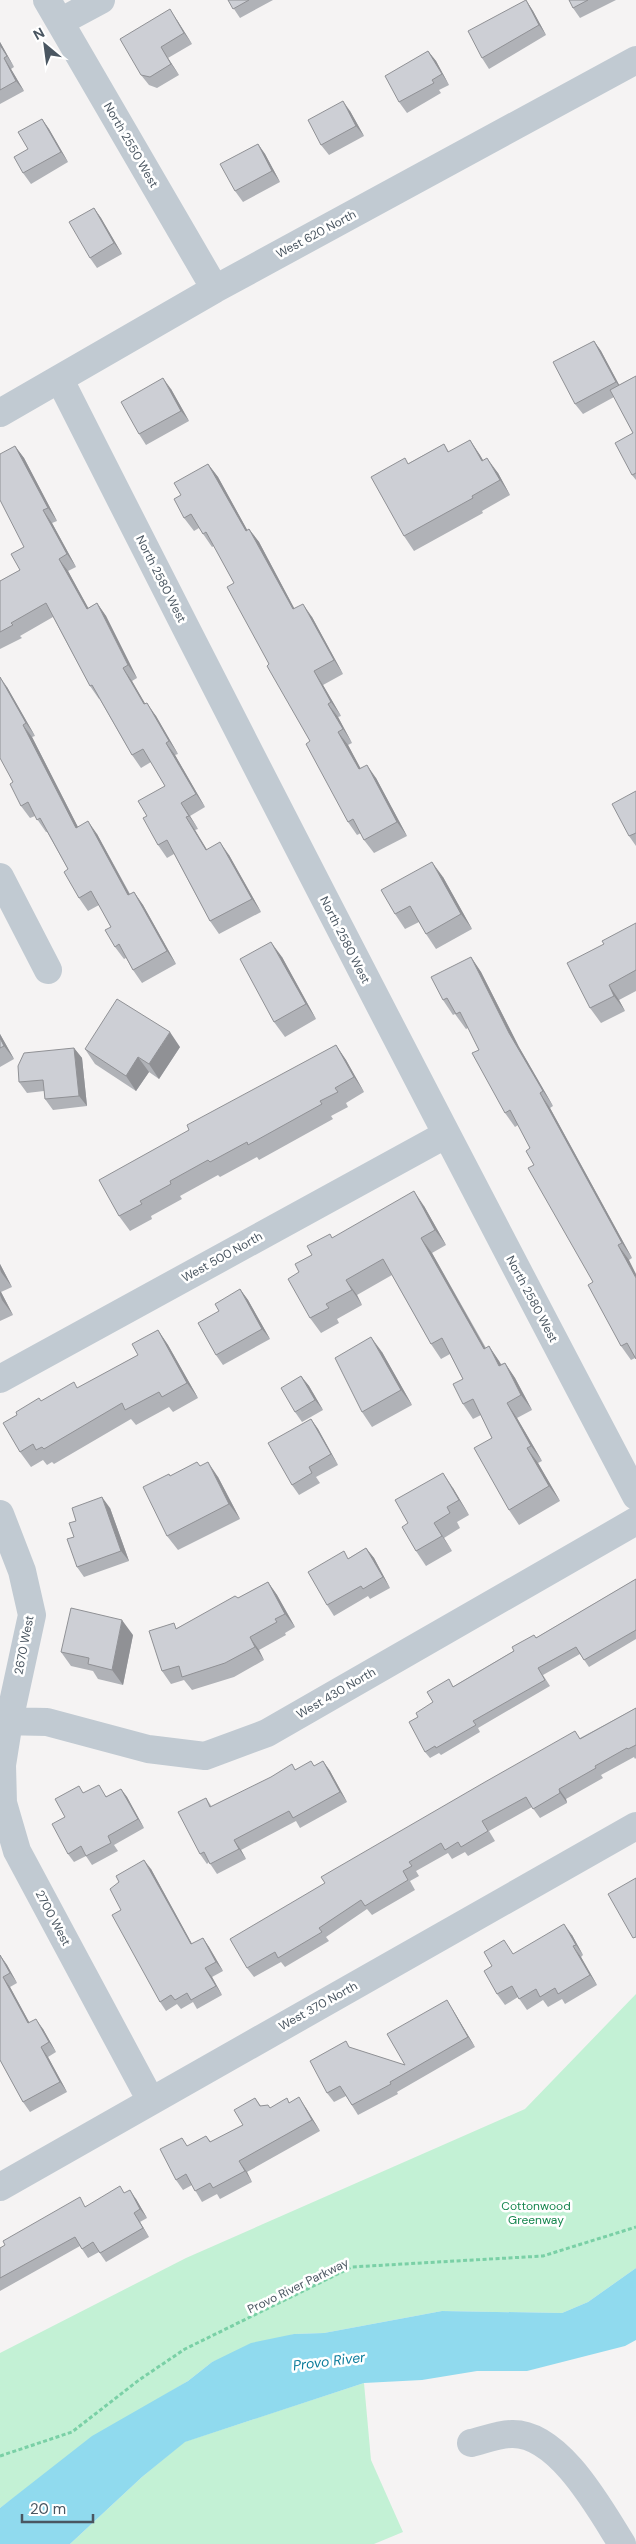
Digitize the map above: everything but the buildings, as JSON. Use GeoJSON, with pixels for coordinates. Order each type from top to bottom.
{"type":"FeatureCollection","features":[{"type":"Feature","properties":{"kind":"street"},"geometry":{"type":"LineString","coordinates":[[53,11],[100,0]]}},
{"type":"Feature","properties":{"kind":"street","name":"North 2550 West"},"geometry":{"type":"LineString","coordinates":[[53,11],[215,289]]}},
{"type":"Feature","properties":{"kind":"street","name":"West 620 North"},"geometry":{"type":"LineString","coordinates":[[0,413],[215,289],[636,60]]}},
{"type":"Feature","properties":{"kind":"street","name":"North 2580 West"},"geometry":{"type":"LineString","coordinates":[[60,380],[215,688],[445,1135],[636,1496]]}},
{"type":"Feature","properties":{"kind":"street"},"geometry":{"type":"LineString","coordinates":[[0,877],[48,970]]}},
{"type":"Feature","properties":{"kind":"street","name":"West 500 North"},"geometry":{"type":"LineString","coordinates":[[0,1379],[445,1135]]}},
{"type":"Feature","properties":{"kind":"street","name":"2670 West"},"geometry":{"type":"LineString","coordinates":[[0,1514],[22,1570],[32,1615],[4,1721]]}},
{"type":"Feature","properties":{"kind":"street","name":"West 430 North"},"geometry":{"type":"LineString","coordinates":[[4,1721],[47,1722],[148,1749],[205,1756],[267,1733],[636,1521]]}},
{"type":"Feature","properties":{"kind":"street","name":"2700 West"},"geometry":{"type":"LineString","coordinates":[[4,1721],[2,1803],[17,1850],[151,2101]]}},
{"type":"Feature","properties":{"kind":"street","name":"West 370 North"},"geometry":{"type":"LineString","coordinates":[[0,2187],[636,1826]]}},
{"type":"Feature","properties":{"kind":"street"},"geometry":{"type":"LineString","coordinates":[[470,2443],[512,2434],[537,2439],[559,2458],[593,2497],[622,2544]]}},
{"type":"Feature","properties":{"kind":"path","name":"Provo River Parkway"},"geometry":{"type":"LineString","coordinates":[[0,2456],[72,2432],[138,2380],[185,2349],[352,2267],[543,2256],[636,2226]]}},
{"type":"Feature","properties":{"kind":"green space","name":"Cottonwood Greenway"},"geometry":{"type":"Polygon","coordinates":[[[636,1994],[636,2268],[588,2302],[562,2313],[442,2311],[324,2333],[294,2334],[212,2362],[188,2381],[142,2409],[47,2473],[0,2508],[0,2353],[186,2258],[525,2109],[636,1994]]]}},
{"type":"Feature","properties":{"kind":"green space"},"geometry":{"type":"Polygon","coordinates":[[[364,2383],[371,2460],[403,2532],[374,2544],[70,2544],[142,2477],[184,2442],[364,2383]]]}},
{"type":"Feature","properties":{"kind":"water","name":"Provo River"},"geometry":{"type":"Polygon","coordinates":[[[636,2268],[636,2340],[625,2346],[527,2371],[477,2371],[422,2380],[364,2383],[185,2442],[142,2477],[70,2544],[0,2544],[0,2508],[92,2436],[188,2381],[212,2362],[251,2343],[294,2334],[324,2333],[442,2311],[562,2313],[588,2302],[636,2268]]]}}]}
